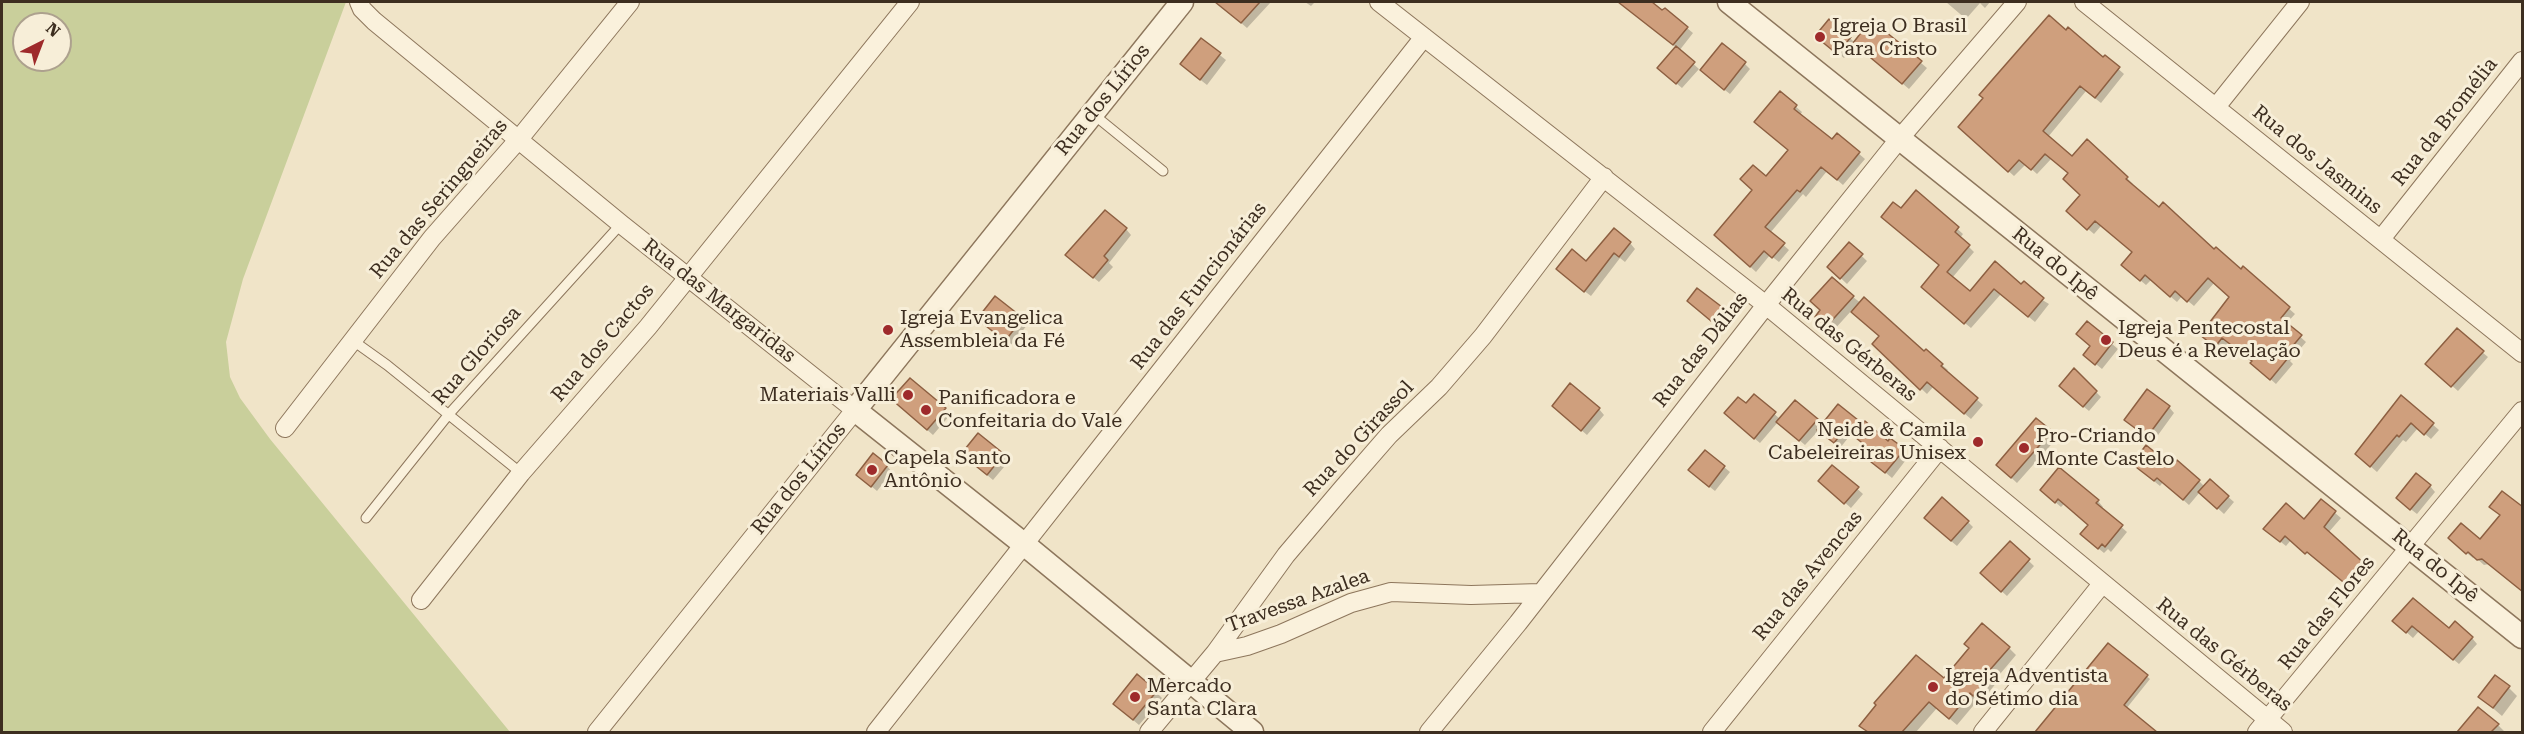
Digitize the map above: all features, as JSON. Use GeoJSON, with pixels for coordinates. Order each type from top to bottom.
{"type":"FeatureCollection","features":[{"type":"Feature","properties":{"kind":"street","name":"Rua das Margaridas"},"geometry":{"type":"LineString","coordinates":[[359,2],[362,9],[374,21],[621,224],[1025,545],[1252,732]]}},
{"type":"Feature","properties":{"kind":"street","name":"Rua das Seringueiras"},"geometry":{"type":"LineString","coordinates":[[285,428],[432,238],[519,139],[630,2]]}},
{"type":"Feature","properties":{"kind":"street","name":"Rua dos Cactos"},"geometry":{"type":"LineString","coordinates":[[421,600],[521,473],[688,277],[910,2]]}},
{"type":"Feature","properties":{"kind":"street","name":"Rua dos Lírios"},"geometry":{"type":"LineString","coordinates":[[597,732],[1182,2]]}},
{"type":"Feature","properties":{"kind":"street","name":"Rua das Gérberas"},"geometry":{"type":"LineString","coordinates":[[1379,2],[1766,305],[2102,584],[2263,726],[2283,732]]}},
{"type":"Feature","properties":{"kind":"street","name":"Rua do Ipê"},"geometry":{"type":"LineString","coordinates":[[1730,2],[2523,637]]}},
{"type":"Feature","properties":{"kind":"street","name":"Rua das Dálias"},"geometry":{"type":"LineString","coordinates":[[1429,732],[1900,138],[2017,2]]}},
{"type":"Feature","properties":{"kind":"street","name":"Rua dos Jasmins"},"geometry":{"type":"LineString","coordinates":[[2084,2],[2523,353]]}},
{"type":"Feature","properties":{"kind":"street"},"geometry":{"type":"LineString","coordinates":[[2216,107],[2301,2]]}},
{"type":"Feature","properties":{"kind":"street","name":"Rua das Funcionárias"},"geometry":{"type":"LineString","coordinates":[[876,732],[1424,37]]}},
{"type":"Feature","properties":{"kind":"street","name":"Rua da Bromélia"},"geometry":{"type":"LineString","coordinates":[[2381,239],[2523,60]]}},
{"type":"Feature","properties":{"kind":"street","name":"Rua do Girassol"},"geometry":{"type":"LineString","coordinates":[[1149,732],[1215,653],[1269,577],[1342,489],[1389,435],[1438,387],[1483,336],[1604,177]]}},
{"type":"Feature","properties":{"kind":"street","name":"Rua das Flores"},"geometry":{"type":"LineString","coordinates":[[2263,726],[2523,411]]}},
{"type":"Feature","properties":{"kind":"street","name":"Rua das Avencas"},"geometry":{"type":"LineString","coordinates":[[1712,732],[1940,448]]}},
{"type":"Feature","properties":{"kind":"street"},"geometry":{"type":"LineString","coordinates":[[1983,732],[2102,584]]}},
{"type":"Feature","properties":{"kind":"street","name":"Travessa Azalea"},"geometry":{"type":"LineString","coordinates":[[1215,653],[1247,646],[1281,634],[1351,603],[1391,592],[1471,595],[1540,593]]}},
{"type":"Feature","properties":{"kind":"lane"},"geometry":{"type":"LineString","coordinates":[[1093,114],[1163,171]]}},
{"type":"Feature","properties":{"kind":"lane","name":"Rua Gloriosa"},"geometry":{"type":"LineString","coordinates":[[366,518],[449,414],[621,224]]}},
{"type":"Feature","properties":{"kind":"lane"},"geometry":{"type":"LineString","coordinates":[[352,340],[387,364],[521,473]]}},
{"type":"Feature","properties":{"kind":"green space"},"geometry":{"type":"Polygon","coordinates":[[[2,2],[346,2],[243,279],[226,342],[230,377],[240,398],[270,439],[510,732],[2,732],[2,2]]]}},
{"type":"Feature","properties":{"kind":"building"},"geometry":{"type":"Polygon","coordinates":[[[1215,2],[1260,2],[1241,23],[1215,2]]]}},
{"type":"Feature","properties":{"kind":"building"},"geometry":{"type":"Polygon","coordinates":[[[1618,2],[1652,2],[1662,10],[1665,8],[1688,27],[1673,45],[1618,2]]]}},
{"type":"Feature","properties":{"kind":"building"},"geometry":{"type":"Polygon","coordinates":[[[2049,15],[2066,30],[2068,27],[2103,57],[2105,55],[2120,67],[2095,98],[2080,86],[2043,131],[2072,156],[2087,139],[2128,177],[2126,179],[2159,207],[2163,202],[2214,249],[2216,247],[2241,269],[2243,266],[2290,307],[2281,318],[2302,335],[2285,355],[2288,358],[2270,380],[2250,363],[2252,361],[2222,338],[2215,347],[2200,335],[2229,297],[2208,278],[2187,302],[2175,291],[2170,297],[2145,275],[2140,281],[2121,265],[2132,252],[2095,221],[2087,230],[2066,211],[2080,195],[2063,179],[2068,173],[2045,154],[2031,170],[2019,160],[2008,172],[1958,127],[1983,98],[1979,95],[2049,15]]]}},
{"type":"Feature","properties":{"kind":"building"},"geometry":{"type":"Polygon","coordinates":[[[1829,19],[1851,37],[1837,54],[1815,36],[1829,19]]]}},
{"type":"Feature","properties":{"kind":"building"},"geometry":{"type":"Polygon","coordinates":[[[1871,20],[1922,61],[1902,84],[1853,43],[1871,20]]]}},
{"type":"Feature","properties":{"kind":"building"},"geometry":{"type":"Polygon","coordinates":[[[1201,38],[1221,53],[1200,80],[1180,64],[1201,38]]]}},
{"type":"Feature","properties":{"kind":"building"},"geometry":{"type":"Polygon","coordinates":[[[1722,43],[1746,62],[1724,90],[1700,70],[1722,43]]]}},
{"type":"Feature","properties":{"kind":"building"},"geometry":{"type":"Polygon","coordinates":[[[1676,46],[1695,62],[1676,84],[1657,68],[1676,46]]]}},
{"type":"Feature","properties":{"kind":"building"},"geometry":{"type":"Polygon","coordinates":[[[1780,91],[1797,105],[1794,109],[1832,139],[1837,133],[1860,152],[1837,180],[1821,167],[1800,192],[1797,190],[1765,227],[1785,243],[1772,258],[1764,251],[1750,267],[1714,235],[1752,190],[1740,179],[1753,165],[1766,176],[1788,150],[1754,122],[1780,91]]]}},
{"type":"Feature","properties":{"kind":"building"},"geometry":{"type":"Polygon","coordinates":[[[1916,190],[1959,227],[1955,232],[1970,245],[1947,272],[1970,291],[1995,261],[2021,284],[2024,281],[2044,298],[2028,317],[1994,289],[1964,324],[1921,287],[1939,265],[1881,217],[1893,202],[1901,208],[1916,190]]]}},
{"type":"Feature","properties":{"kind":"building"},"geometry":{"type":"Polygon","coordinates":[[[1105,210],[1127,228],[1104,256],[1108,260],[1093,278],[1065,255],[1105,210]]]}},
{"type":"Feature","properties":{"kind":"building"},"geometry":{"type":"Polygon","coordinates":[[[1614,228],[1631,242],[1619,257],[1614,253],[1584,292],[1556,269],[1572,249],[1586,261],[1614,228]]]}},
{"type":"Feature","properties":{"kind":"building"},"geometry":{"type":"Polygon","coordinates":[[[1849,242],[1863,254],[1840,279],[1827,267],[1849,242]]]}},
{"type":"Feature","properties":{"kind":"building"},"geometry":{"type":"Polygon","coordinates":[[[1832,277],[1854,296],[1826,327],[1815,317],[1820,310],[1810,301],[1832,277]]]}},
{"type":"Feature","properties":{"kind":"building"},"geometry":{"type":"Polygon","coordinates":[[[1697,288],[1722,307],[1711,321],[1687,301],[1697,288]]]}},
{"type":"Feature","properties":{"kind":"building"},"geometry":{"type":"Polygon","coordinates":[[[995,296],[1023,318],[1005,341],[977,319],[995,296]]]}},
{"type":"Feature","properties":{"kind":"building"},"geometry":{"type":"Polygon","coordinates":[[[1864,297],[1924,351],[1926,349],[1943,364],[1941,366],[1978,398],[1964,414],[1927,382],[1920,390],[1872,344],[1879,336],[1851,312],[1864,297]]]}},
{"type":"Feature","properties":{"kind":"building"},"geometry":{"type":"Polygon","coordinates":[[[2087,321],[2113,342],[2095,365],[2083,355],[2090,346],[2076,334],[2087,321]]]}},
{"type":"Feature","properties":{"kind":"building"},"geometry":{"type":"Polygon","coordinates":[[[2457,328],[2484,351],[2451,387],[2425,364],[2457,328]]]}},
{"type":"Feature","properties":{"kind":"building"},"geometry":{"type":"Polygon","coordinates":[[[2074,368],[2097,391],[2083,407],[2059,386],[2074,368]]]}},
{"type":"Feature","properties":{"kind":"building"},"geometry":{"type":"Polygon","coordinates":[[[910,378],[946,408],[927,430],[891,399],[910,378]]]}},
{"type":"Feature","properties":{"kind":"building"},"geometry":{"type":"Polygon","coordinates":[[[1570,383],[1600,408],[1581,431],[1552,406],[1570,383]]]}},
{"type":"Feature","properties":{"kind":"building"},"geometry":{"type":"Polygon","coordinates":[[[2147,389],[2170,406],[2147,437],[2124,420],[2147,389]]]}},
{"type":"Feature","properties":{"kind":"building"},"geometry":{"type":"Polygon","coordinates":[[[1754,394],[1776,412],[1754,439],[1724,413],[1738,397],[1746,403],[1754,394]]]}},
{"type":"Feature","properties":{"kind":"building"},"geometry":{"type":"Polygon","coordinates":[[[2401,395],[2434,423],[2424,435],[2411,423],[2399,437],[2397,435],[2370,467],[2355,454],[2401,395]]]}},
{"type":"Feature","properties":{"kind":"building"},"geometry":{"type":"Polygon","coordinates":[[[1795,400],[1818,419],[1799,441],[1776,422],[1795,400]]]}},
{"type":"Feature","properties":{"kind":"building"},"geometry":{"type":"Polygon","coordinates":[[[1838,404],[1863,424],[1865,421],[1888,441],[1890,438],[1905,449],[1885,473],[1871,462],[1877,455],[1845,429],[1834,443],[1817,430],[1838,404]]]}},
{"type":"Feature","properties":{"kind":"building","name":"Pro-Criando Monte Castelo"},"geometry":{"type":"Polygon","coordinates":[[[2036,418],[2052,431],[2011,478],[1996,465],[2036,418]]]}},
{"type":"Feature","properties":{"kind":"building"},"geometry":{"type":"Polygon","coordinates":[[[978,433],[1004,454],[987,475],[961,454],[978,433]]]}},
{"type":"Feature","properties":{"kind":"building"},"geometry":{"type":"Polygon","coordinates":[[[2146,445],[2172,466],[2177,460],[2200,480],[2183,500],[2157,478],[2154,481],[2132,464],[2146,445]]]}},
{"type":"Feature","properties":{"kind":"building"},"geometry":{"type":"Polygon","coordinates":[[[1705,450],[1725,466],[1709,487],[1688,470],[1705,450]]]}},
{"type":"Feature","properties":{"kind":"building","name":"Capela Santo Antônio"},"geometry":{"type":"Polygon","coordinates":[[[873,453],[888,465],[871,487],[856,475],[873,453]]]}},
{"type":"Feature","properties":{"kind":"building"},"geometry":{"type":"Polygon","coordinates":[[[1832,465],[1859,487],[1844,504],[1818,481],[1832,465]]]}},
{"type":"Feature","properties":{"kind":"building"},"geometry":{"type":"Polygon","coordinates":[[[2059,467],[2099,500],[2096,503],[2123,525],[2105,547],[2102,544],[2098,549],[2080,534],[2088,525],[2058,499],[2055,503],[2040,490],[2059,467]]]}},
{"type":"Feature","properties":{"kind":"building"},"geometry":{"type":"Polygon","coordinates":[[[2416,473],[2431,485],[2410,510],[2396,498],[2416,473]]]}},
{"type":"Feature","properties":{"kind":"building"},"geometry":{"type":"Polygon","coordinates":[[[2210,479],[2229,496],[2217,509],[2198,492],[2210,479]]]}},
{"type":"Feature","properties":{"kind":"building"},"geometry":{"type":"Polygon","coordinates":[[[2502,491],[2523,507],[2523,592],[2482,559],[2477,560],[2468,552],[2466,554],[2448,538],[2461,523],[2480,539],[2500,515],[2489,507],[2502,491]]]}},
{"type":"Feature","properties":{"kind":"building"},"geometry":{"type":"Polygon","coordinates":[[[1942,497],[1969,521],[1951,541],[1924,518],[1942,497]]]}},
{"type":"Feature","properties":{"kind":"building"},"geometry":{"type":"Polygon","coordinates":[[[2321,499],[2336,511],[2324,527],[2366,565],[2348,586],[2285,536],[2280,542],[2263,529],[2286,503],[2304,519],[2321,499]]]}},
{"type":"Feature","properties":{"kind":"building"},"geometry":{"type":"Polygon","coordinates":[[[2010,541],[2030,559],[2001,592],[1980,573],[2010,541]]]}},
{"type":"Feature","properties":{"kind":"building"},"geometry":{"type":"Polygon","coordinates":[[[2413,598],[2449,628],[2455,621],[2473,637],[2453,660],[2412,626],[2406,633],[2392,621],[2413,598]]]}},
{"type":"Feature","properties":{"kind":"building"},"geometry":{"type":"Polygon","coordinates":[[[1982,623],[2010,647],[1988,672],[1991,674],[1973,696],[1970,693],[1949,719],[1929,702],[1902,732],[1868,732],[1859,726],[1876,705],[1874,703],[1916,655],[1944,678],[1969,648],[1964,644],[1982,623]]]}},
{"type":"Feature","properties":{"kind":"building"},"geometry":{"type":"Polygon","coordinates":[[[2108,643],[2148,675],[2124,705],[2157,732],[2035,732],[2108,643]]]}},
{"type":"Feature","properties":{"kind":"building","name":"Mercado Santa Clara"},"geometry":{"type":"Polygon","coordinates":[[[1137,674],[1157,691],[1133,720],[1113,704],[1137,674]]]}},
{"type":"Feature","properties":{"kind":"building"},"geometry":{"type":"Polygon","coordinates":[[[2495,675],[2510,686],[2493,708],[2478,697],[2495,675]]]}},
{"type":"Feature","properties":{"kind":"building"},"geometry":{"type":"Polygon","coordinates":[[[2478,707],[2499,724],[2491,732],[2457,732],[2478,707]]]}},
{"type":"Feature","properties":{"kind":"place","name":"Igreja O Brasil Para Cristo"},"geometry":{"type":"Point","coordinates":[1820,37]}},
{"type":"Feature","properties":{"kind":"place","name":"Igreja Evangelica Assembleia da Fé"},"geometry":{"type":"Point","coordinates":[888,330]}},
{"type":"Feature","properties":{"kind":"place","name":"Igreja Pentecostal Deus é a Revelação"},"geometry":{"type":"Point","coordinates":[2106,340]}},
{"type":"Feature","properties":{"kind":"place","name":"Materiais Valli"},"geometry":{"type":"Point","coordinates":[908,395]}},
{"type":"Feature","properties":{"kind":"place","name":"Panificadora e Confeitaria do Vale"},"geometry":{"type":"Point","coordinates":[926,410]}},
{"type":"Feature","properties":{"kind":"place","name":"Neide & Camila Cabeleireiras Unisex"},"geometry":{"type":"Point","coordinates":[1978,442]}},
{"type":"Feature","properties":{"kind":"place","name":"Pro-Criando Monte Castelo"},"geometry":{"type":"Point","coordinates":[2024,448]}},
{"type":"Feature","properties":{"kind":"place","name":"Capela Santo Antônio"},"geometry":{"type":"Point","coordinates":[872,470]}},
{"type":"Feature","properties":{"kind":"place","name":"Igreja Adventista do Sétimo dia"},"geometry":{"type":"Point","coordinates":[1933,687]}},
{"type":"Feature","properties":{"kind":"place","name":"Mercado Santa Clara"},"geometry":{"type":"Point","coordinates":[1135,697]}}]}
